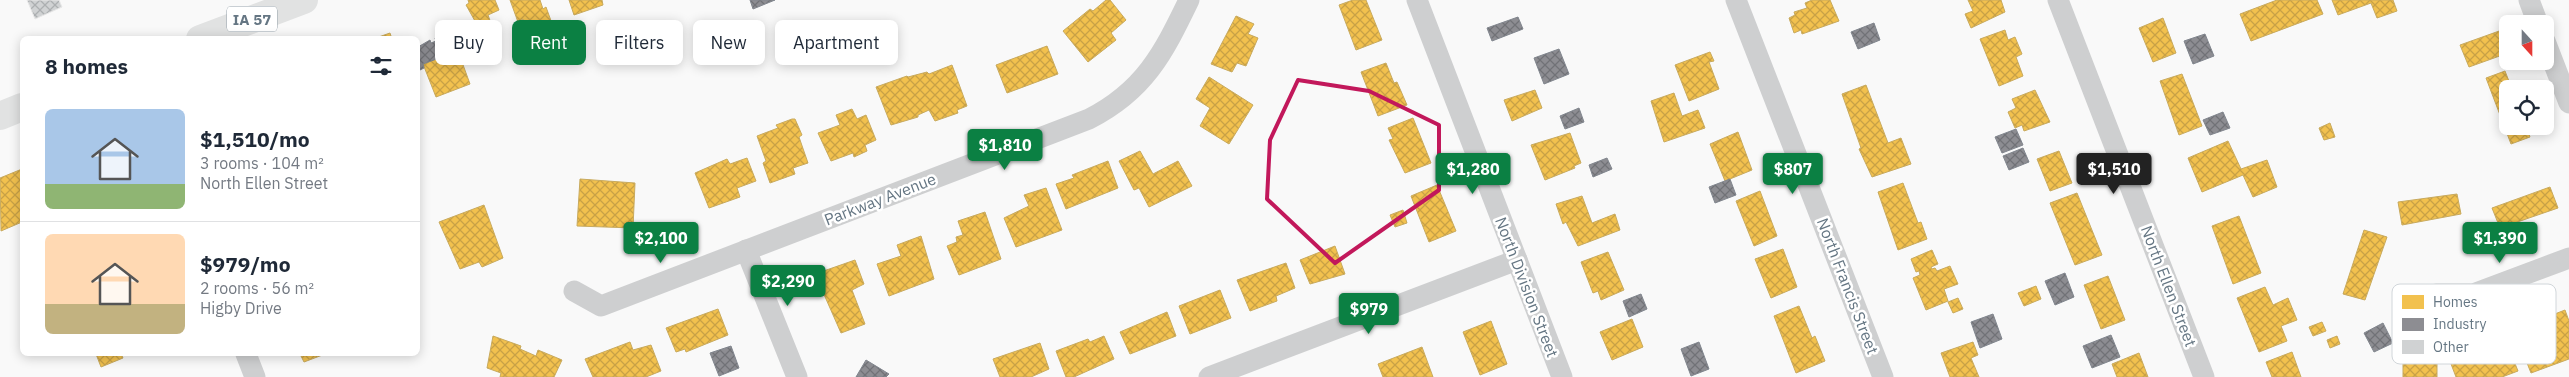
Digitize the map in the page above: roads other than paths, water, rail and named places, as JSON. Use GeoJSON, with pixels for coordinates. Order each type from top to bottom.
{"type":"FeatureCollection","features":[{"type":"Feature","properties":{"kind":"main road","name":"IA 57"},"geometry":{"type":"LineString","coordinates":[[208,36],[304,0]]}},
{"type":"Feature","properties":{"kind":"main road"},"geometry":{"type":"LineString","coordinates":[[0,116],[20,108]]}},
{"type":"Feature","properties":{"kind":"street","name":"Parkway Avenue"},"geometry":{"type":"LineString","coordinates":[[574,291],[601,306],[1089,119],[1112,107],[1134,90],[1164,49],[1189,0]]}},
{"type":"Feature","properties":{"kind":"street","name":"North Division Street"},"geometry":{"type":"LineString","coordinates":[[1417,0],[1562,377]]}},
{"type":"Feature","properties":{"kind":"street","name":"North Francis Street"},"geometry":{"type":"LineString","coordinates":[[1736,0],[1883,377]]}},
{"type":"Feature","properties":{"kind":"street"},"geometry":{"type":"LineString","coordinates":[[2529,0],[2535,15]]}},
{"type":"Feature","properties":{"kind":"street","name":"North Ellen Street"},"geometry":{"type":"LineString","coordinates":[[2064,2],[2204,377]]}},
{"type":"Feature","properties":{"kind":"street"},"geometry":{"type":"LineString","coordinates":[[2554,64],[2569,103]]}},
{"type":"Feature","properties":{"kind":"street"},"geometry":{"type":"LineString","coordinates":[[746,250],[797,377]]}},
{"type":"Feature","properties":{"kind":"street"},"geometry":{"type":"LineString","coordinates":[[2500,284],[2569,258]]}},
{"type":"Feature","properties":{"kind":"street"},"geometry":{"type":"LineString","coordinates":[[1209,377],[1517,260]]}},
{"type":"Feature","properties":{"kind":"street"},"geometry":{"type":"LineString","coordinates":[[247,356],[255,377]]}}]}
